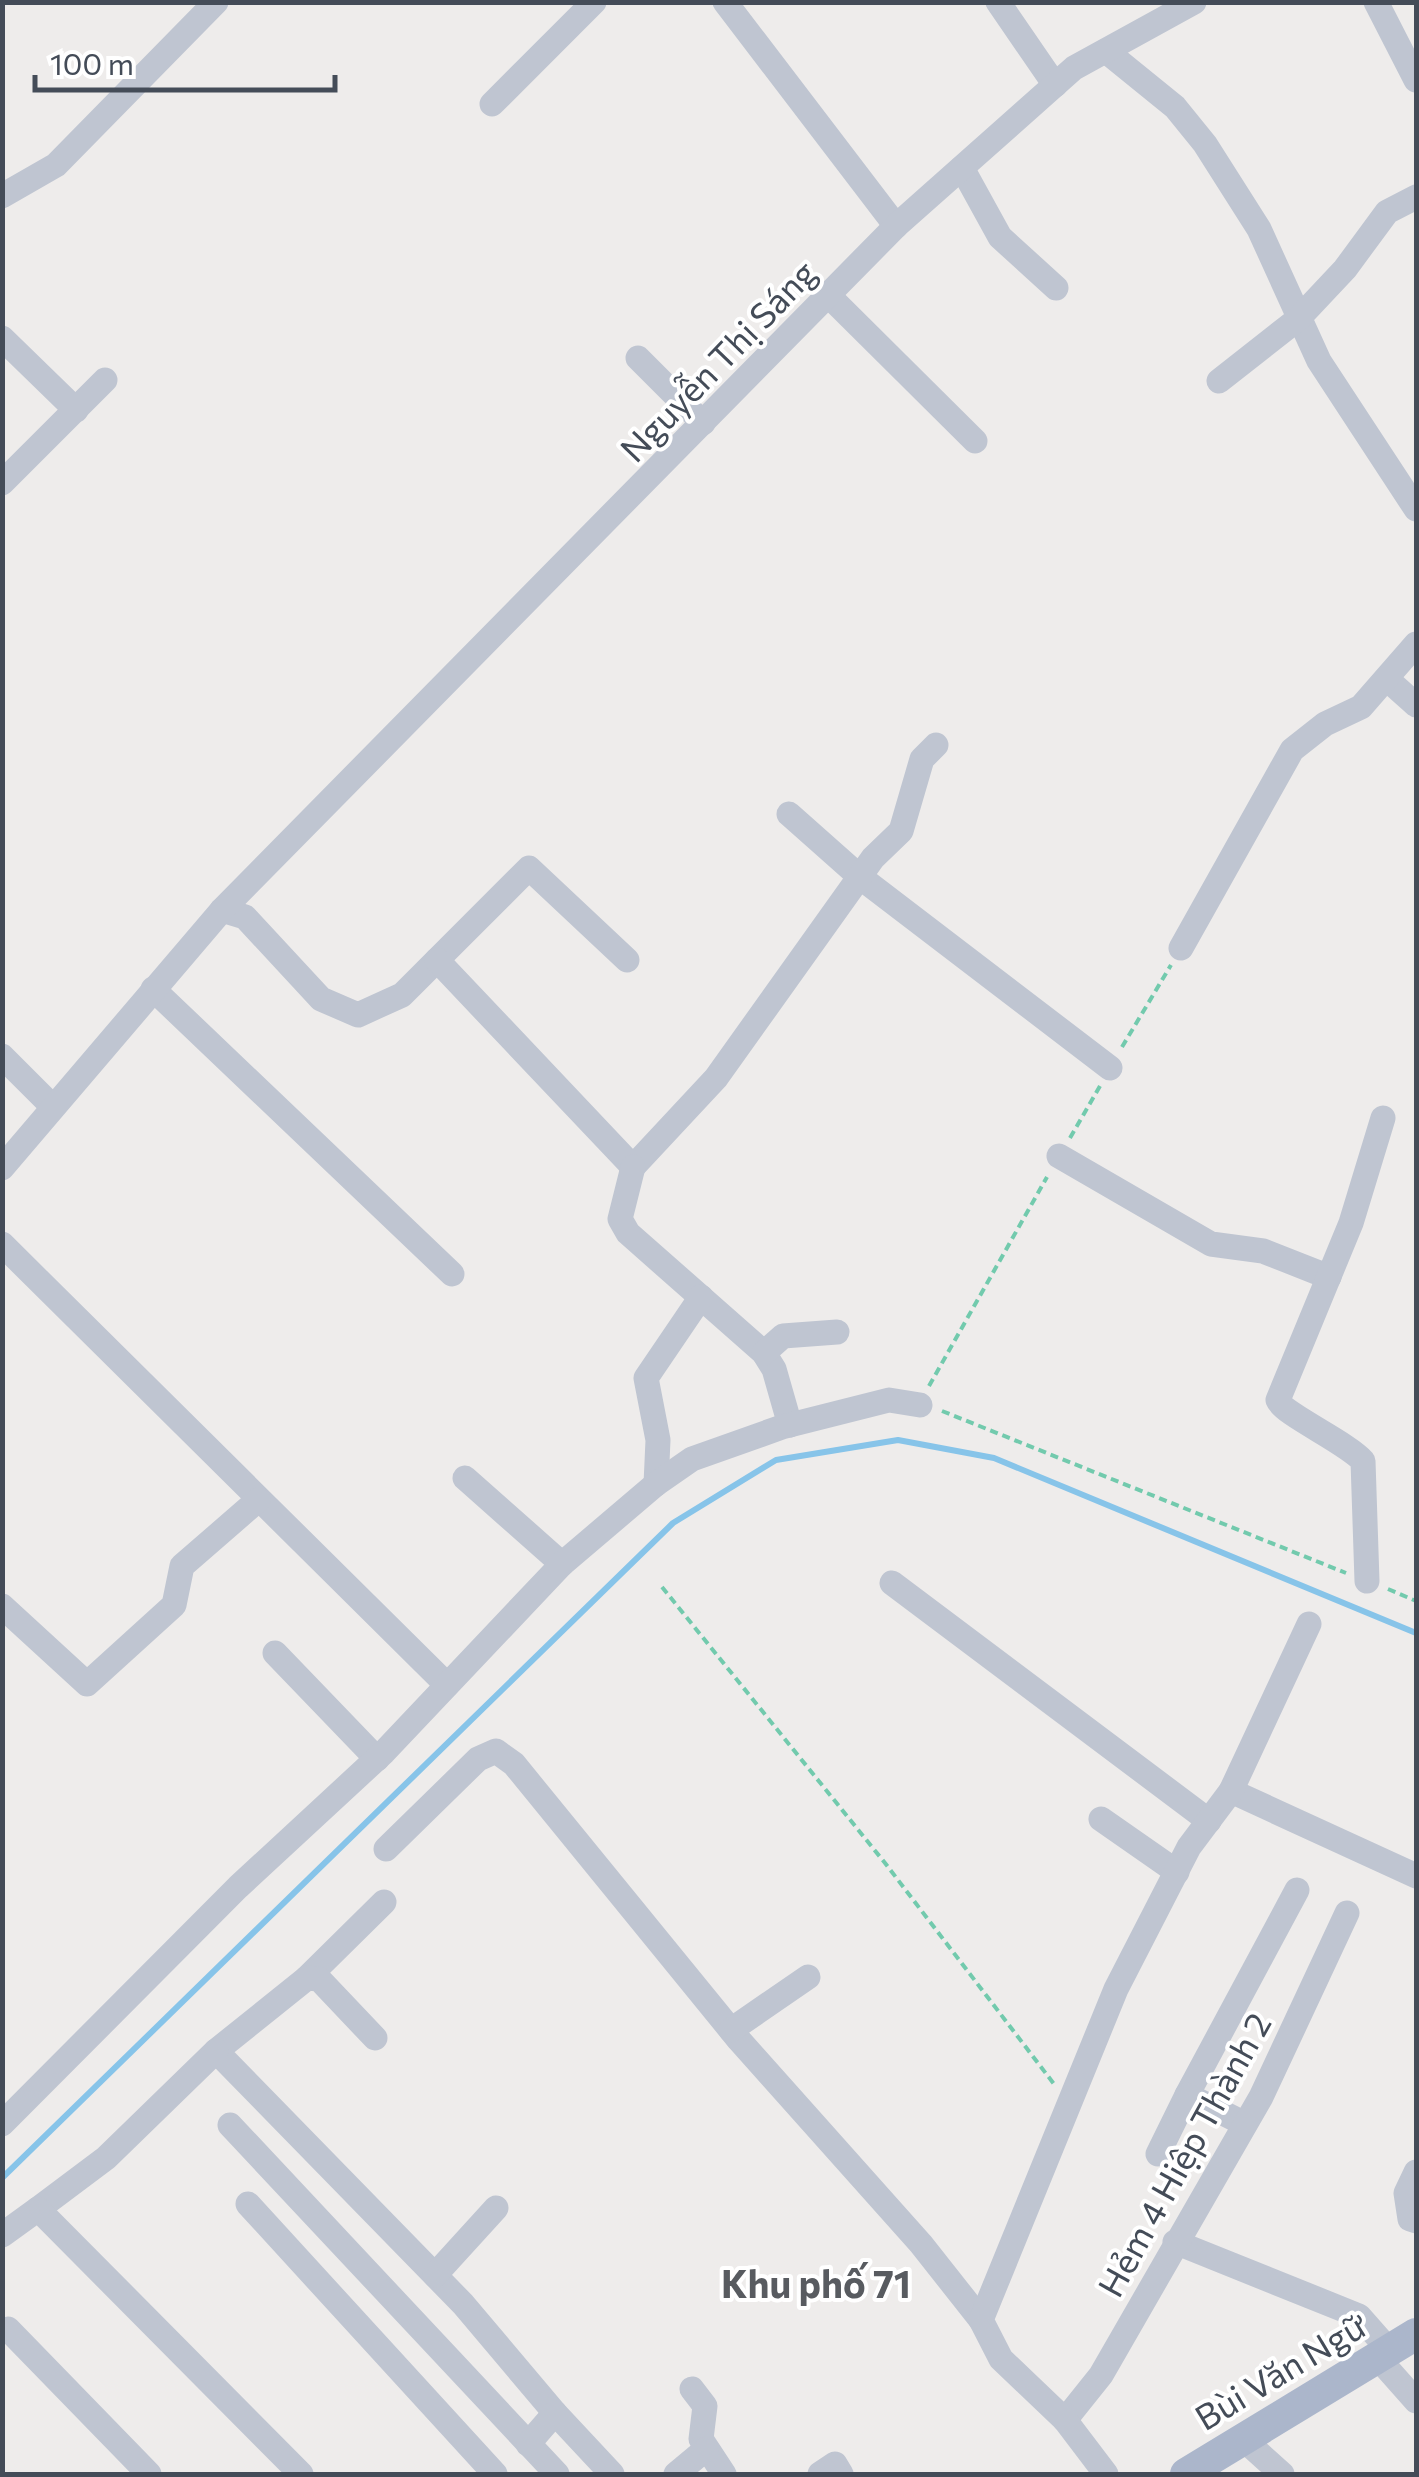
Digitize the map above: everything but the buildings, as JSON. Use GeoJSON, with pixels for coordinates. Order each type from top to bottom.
{"type":"FeatureCollection","features":[{"type":"Feature","properties":{"kind":"main road","name":"Bùi Văn Ngữ"},"geometry":{"type":"LineString","coordinates":[[1186,2474],[1394,2347]]}},
{"type":"Feature","properties":{"kind":"street"},"geometry":{"type":"LineString","coordinates":[[2,196],[56,165],[216,2]]}},
{"type":"Feature","properties":{"kind":"street"},"geometry":{"type":"LineString","coordinates":[[492,104],[594,2]]}},
{"type":"Feature","properties":{"kind":"street"},"geometry":{"type":"LineString","coordinates":[[726,2],[896,226]]}},
{"type":"Feature","properties":{"kind":"street"},"geometry":{"type":"LineString","coordinates":[[998,2],[1055,85]]}},
{"type":"Feature","properties":{"kind":"street","name":"Nguyễn Thị Sáng"},"geometry":{"type":"LineString","coordinates":[[2,1168],[222,910],[896,226],[1055,85],[1106,51],[1194,2]]}},
{"type":"Feature","properties":{"kind":"street"},"geometry":{"type":"LineString","coordinates":[[1376,2],[1408,45],[1416,80]]}},
{"type":"Feature","properties":{"kind":"street"},"geometry":{"type":"LineString","coordinates":[[1106,51],[1176,107],[1205,144],[1258,230],[1319,361],[1416,509]]}},
{"type":"Feature","properties":{"kind":"street"},"geometry":{"type":"LineString","coordinates":[[962,168],[1000,237],[1056,288]]}},
{"type":"Feature","properties":{"kind":"street"},"geometry":{"type":"LineString","coordinates":[[1219,382],[1298,319],[1345,269],[1387,212],[1416,197]]}},
{"type":"Feature","properties":{"kind":"street"},"geometry":{"type":"LineString","coordinates":[[828,296],[975,441]]}},
{"type":"Feature","properties":{"kind":"street"},"geometry":{"type":"LineString","coordinates":[[2,338],[76,410]]}},
{"type":"Feature","properties":{"kind":"street"},"geometry":{"type":"LineString","coordinates":[[638,358],[703,423]]}},
{"type":"Feature","properties":{"kind":"street"},"geometry":{"type":"LineString","coordinates":[[2,483],[104,380]]}},
{"type":"Feature","properties":{"kind":"street"},"geometry":{"type":"LineString","coordinates":[[1181,948],[1292,750],[1325,724],[1362,707],[1416,644]]}},
{"type":"Feature","properties":{"kind":"street"},"geometry":{"type":"LineString","coordinates":[[1388,680],[1416,705]]}},
{"type":"Feature","properties":{"kind":"street"},"geometry":{"type":"LineString","coordinates":[[790,1425],[774,1369],[764,1353],[628,1233],[620,1219],[632,1167],[716,1078],[860,877],[901,830],[922,759],[936,745]]}},
{"type":"Feature","properties":{"kind":"street"},"geometry":{"type":"LineString","coordinates":[[789,814],[860,877],[1110,1068]]}},
{"type":"Feature","properties":{"kind":"street"},"geometry":{"type":"LineString","coordinates":[[222,910],[245,917],[321,1000],[358,1015],[402,995],[530,868],[626,960]]}},
{"type":"Feature","properties":{"kind":"street"},"geometry":{"type":"LineString","coordinates":[[437,960],[632,1167]]}},
{"type":"Feature","properties":{"kind":"street"},"geometry":{"type":"LineString","coordinates":[[153,989],[452,1274]]}},
{"type":"Feature","properties":{"kind":"street"},"geometry":{"type":"LineString","coordinates":[[2,1056],[53,1108]]}},
{"type":"Feature","properties":{"kind":"street"},"geometry":{"type":"LineString","coordinates":[[1367,1581],[1364,1461],[1321,1428],[1282,1410],[1278,1400],[1329,1277],[1383,1118]]}},
{"type":"Feature","properties":{"kind":"street"},"geometry":{"type":"LineString","coordinates":[[1060,1156],[1211,1244],[1263,1251],[1329,1277]]}},
{"type":"Feature","properties":{"kind":"street"},"geometry":{"type":"LineString","coordinates":[[2,1244],[447,1685]]}},
{"type":"Feature","properties":{"kind":"street"},"geometry":{"type":"LineString","coordinates":[[656,1484],[658,1440],[646,1378],[701,1298]]}},
{"type":"Feature","properties":{"kind":"street"},"geometry":{"type":"LineString","coordinates":[[764,1353],[783,1336],[837,1332]]}},
{"type":"Feature","properties":{"kind":"street"},"geometry":{"type":"LineString","coordinates":[[2,2124],[238,1887],[376,1759],[562,1564],[656,1484],[692,1460],[790,1425],[889,1400],[920,1405]]}},
{"type":"Feature","properties":{"kind":"street"},"geometry":{"type":"LineString","coordinates":[[465,1478],[562,1564]]}},
{"type":"Feature","properties":{"kind":"street"},"geometry":{"type":"LineString","coordinates":[[2,1606],[87,1684],[174,1605],[182,1566],[258,1500]]}},
{"type":"Feature","properties":{"kind":"street"},"geometry":{"type":"LineString","coordinates":[[892,1583],[1209,1821]]}},
{"type":"Feature","properties":{"kind":"street"},"geometry":{"type":"LineString","coordinates":[[981,2320],[1116,1988],[1176,1872],[1231,1791],[1309,1624]]}},
{"type":"Feature","properties":{"kind":"street"},"geometry":{"type":"LineString","coordinates":[[275,1653],[376,1759]]}},
{"type":"Feature","properties":{"kind":"street"},"geometry":{"type":"LineString","coordinates":[[386,1849],[478,1759],[496,1750],[514,1764],[731,2030],[921,2244],[981,2320],[1000,2359],[1065,2420],[1106,2474]]}},
{"type":"Feature","properties":{"kind":"street"},"geometry":{"type":"LineString","coordinates":[[1231,1791],[1416,1876]]}},
{"type":"Feature","properties":{"kind":"street"},"geometry":{"type":"LineString","coordinates":[[1101,1819],[1176,1872]]}},
{"type":"Feature","properties":{"kind":"street"},"geometry":{"type":"LineString","coordinates":[[1158,2154],[1297,1890]]}},
{"type":"Feature","properties":{"kind":"street"},"geometry":{"type":"LineString","coordinates":[[2,2234],[106,2158],[216,2050],[307,1978],[384,1902]]}},
{"type":"Feature","properties":{"kind":"street","name":"Hẻm 4 Hiệp Thành 2"},"geometry":{"type":"LineString","coordinates":[[1065,2420],[1100,2375],[1245,2124],[1348,1914]]}},
{"type":"Feature","properties":{"kind":"street"},"geometry":{"type":"LineString","coordinates":[[731,2030],[808,1977]]}},
{"type":"Feature","properties":{"kind":"street"},"geometry":{"type":"LineString","coordinates":[[307,1978],[319,1979],[376,2038]]}},
{"type":"Feature","properties":{"kind":"street"},"geometry":{"type":"LineString","coordinates":[[216,2050],[435,2275],[612,2474]]}},
{"type":"Feature","properties":{"kind":"street"},"geometry":{"type":"LineString","coordinates":[[1188,2095],[1245,2124]]}},
{"type":"Feature","properties":{"kind":"street"},"geometry":{"type":"LineString","coordinates":[[230,2126],[556,2474]]}},
{"type":"Feature","properties":{"kind":"street"},"geometry":{"type":"LineString","coordinates":[[1416,2172],[1406,2193],[1410,2219],[1416,2222]]}},
{"type":"Feature","properties":{"kind":"street"},"geometry":{"type":"LineString","coordinates":[[248,2204],[495,2474]]}},
{"type":"Feature","properties":{"kind":"street"},"geometry":{"type":"LineString","coordinates":[[435,2275],[496,2208]]}},
{"type":"Feature","properties":{"kind":"street"},"geometry":{"type":"LineString","coordinates":[[38,2210],[301,2474]]}},
{"type":"Feature","properties":{"kind":"street"},"geometry":{"type":"LineString","coordinates":[[1175,2242],[1359,2316],[1394,2347],[1416,2401]]}},
{"type":"Feature","properties":{"kind":"street"},"geometry":{"type":"LineString","coordinates":[[8,2329],[149,2474]]}},
{"type":"Feature","properties":{"kind":"street"},"geometry":{"type":"LineString","coordinates":[[692,2389],[705,2406],[700,2431],[706,2450],[724,2474]]}},
{"type":"Feature","properties":{"kind":"street"},"geometry":{"type":"LineString","coordinates":[[528,2444],[555,2413]]}},
{"type":"Feature","properties":{"kind":"street"},"geometry":{"type":"LineString","coordinates":[[1242,2438],[1282,2474]]}},
{"type":"Feature","properties":{"kind":"street"},"geometry":{"type":"LineString","coordinates":[[676,2474],[706,2450]]}},
{"type":"Feature","properties":{"kind":"street"},"geometry":{"type":"LineString","coordinates":[[820,2474],[835,2464],[841,2474]]}},
{"type":"Feature","properties":{"kind":"path"},"geometry":{"type":"LineString","coordinates":[[920,1405],[974,1420],[1266,1544],[1416,1600]]}},
{"type":"Feature","properties":{"kind":"path"},"geometry":{"type":"LineString","coordinates":[[662,1588],[885,1864],[1069,2104]]}},
{"type":"Feature","properties":{"kind":"waterway"},"geometry":{"type":"LineString","coordinates":[[2,2178],[673,1523],[776,1460],[898,1440],[994,1458],[1416,1633]]}},
{"type":"Feature","properties":{"kind":"district","name":"Khu phố 71"},"geometry":{"type":"Point","coordinates":[816,2282]}}]}
